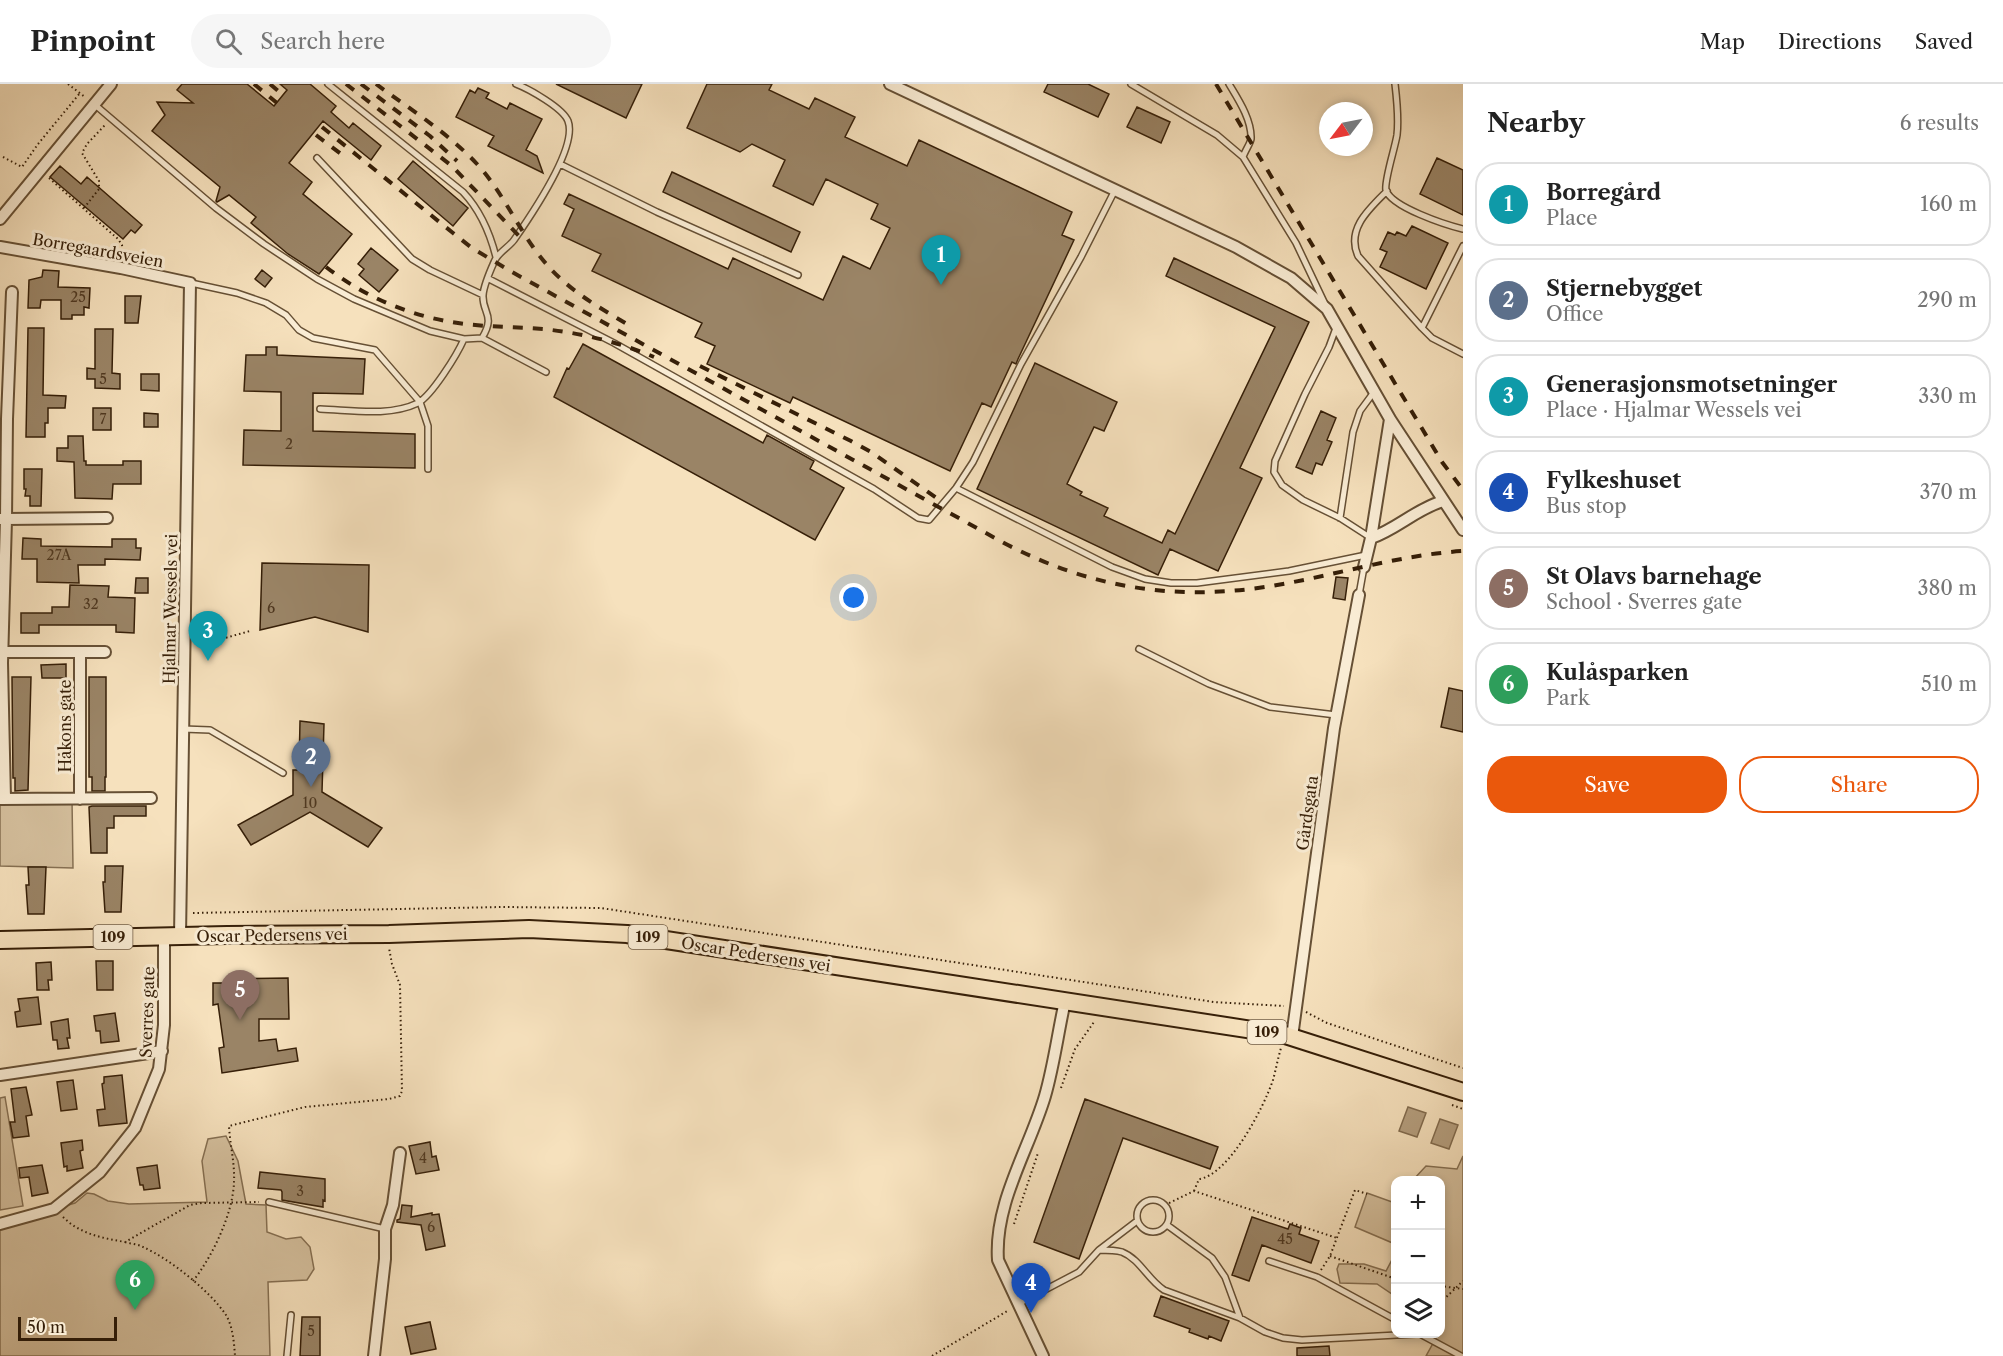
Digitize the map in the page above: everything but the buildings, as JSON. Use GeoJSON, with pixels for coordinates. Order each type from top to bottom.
{"type":"FeatureCollection","features":[{"type":"Feature","properties":{"kind":"main road","name":"Oscar Pedersens vei"},"geometry":{"type":"LineString","coordinates":[[0,940],[389,934],[529,929],[627,934],[1288,1036],[1463,1092]]}},
{"type":"Feature","properties":{"kind":"street"},"geometry":{"type":"LineString","coordinates":[[0,219],[111,84]]}},
{"type":"Feature","properties":{"kind":"street"},"geometry":{"type":"LineString","coordinates":[[890,84],[1236,247],[1292,278],[1327,309],[1337,323],[1390,419],[1463,530]]}},
{"type":"Feature","properties":{"kind":"street","name":"Borregaardsveien"},"geometry":{"type":"LineString","coordinates":[[0,247],[121,268],[190,283]]}},
{"type":"Feature","properties":{"kind":"street","name":"Hjalmar Wessels vei"},"geometry":{"type":"LineString","coordinates":[[172,936],[183,729],[190,283]]}},
{"type":"Feature","properties":{"kind":"street"},"geometry":{"type":"LineString","coordinates":[[12,292],[3,519],[2,799],[151,798]]}},
{"type":"Feature","properties":{"kind":"street"},"geometry":{"type":"LineString","coordinates":[[1364,567],[1371,538],[1390,419]]}},
{"type":"Feature","properties":{"kind":"street"},"geometry":{"type":"LineString","coordinates":[[1371,538],[1387,533],[1430,505],[1443,501]]}},
{"type":"Feature","properties":{"kind":"street"},"geometry":{"type":"LineString","coordinates":[[3,519],[107,518]]}},
{"type":"Feature","properties":{"kind":"street","name":"Gårdsgata"},"geometry":{"type":"LineString","coordinates":[[1288,1036],[1336,714],[1359,595]]}},
{"type":"Feature","properties":{"kind":"street"},"geometry":{"type":"LineString","coordinates":[[1,652],[105,652]]}},
{"type":"Feature","properties":{"kind":"street","name":"Håkons gate"},"geometry":{"type":"LineString","coordinates":[[80,653],[80,799]]}},
{"type":"Feature","properties":{"kind":"street","name":"Sverres gate"},"geometry":{"type":"LineString","coordinates":[[0,1224],[54,1209],[100,1172],[135,1128],[156,1079],[162,1051],[172,936]]}},
{"type":"Feature","properties":{"kind":"street"},"geometry":{"type":"LineString","coordinates":[[1043,1356],[998,1260],[997,1242],[1002,1215],[1046,1095],[1065,1001]]}},
{"type":"Feature","properties":{"kind":"street"},"geometry":{"type":"LineString","coordinates":[[0,1075],[162,1051]]}},
{"type":"Feature","properties":{"kind":"street"},"geometry":{"type":"LineString","coordinates":[[374,1356],[385,1259],[385,1229],[393,1205],[400,1153]]}},
{"type":"Feature","properties":{"kind":"lane"},"geometry":{"type":"LineString","coordinates":[[328,84],[463,192],[474,204],[481,217],[496,256]]}},
{"type":"Feature","properties":{"kind":"lane"},"geometry":{"type":"LineString","coordinates":[[482,338],[487,331],[489,320],[483,296],[496,256],[509,246],[522,228],[560,164],[569,140],[568,119],[558,109],[516,84]]}},
{"type":"Feature","properties":{"kind":"lane"},"geometry":{"type":"LineString","coordinates":[[1131,84],[1217,135],[1243,157],[1296,243],[1327,309]]}},
{"type":"Feature","properties":{"kind":"lane"},"geometry":{"type":"LineString","coordinates":[[1229,84],[1250,126],[1251,140],[1243,157]]}},
{"type":"Feature","properties":{"kind":"lane"},"geometry":{"type":"LineString","coordinates":[[1395,84],[1397,136],[1391,166],[1385,181],[1386,191],[1393,200],[1446,225],[1463,229]]}},
{"type":"Feature","properties":{"kind":"lane"},"geometry":{"type":"LineString","coordinates":[[94,104],[216,208],[264,244],[317,279],[354,299],[430,331],[464,339],[482,338],[546,372]]}},
{"type":"Feature","properties":{"kind":"lane"},"geometry":{"type":"LineString","coordinates":[[317,158],[412,259],[483,296]]}},
{"type":"Feature","properties":{"kind":"lane"},"geometry":{"type":"LineString","coordinates":[[560,164],[657,212],[798,275]]}},
{"type":"Feature","properties":{"kind":"lane"},"geometry":{"type":"LineString","coordinates":[[489,279],[614,343],[874,489],[918,518],[926,520],[933,517],[973,462],[1021,364],[1082,258],[1115,190]]}},
{"type":"Feature","properties":{"kind":"lane"},"geometry":{"type":"LineString","coordinates":[[1386,191],[1358,224],[1354,236],[1354,247],[1358,256],[1432,338],[1463,354]]}},
{"type":"Feature","properties":{"kind":"lane"},"geometry":{"type":"LineString","coordinates":[[1422,328],[1463,246]]}},
{"type":"Feature","properties":{"kind":"lane"},"geometry":{"type":"LineString","coordinates":[[190,283],[237,292],[266,303],[286,315],[299,330],[313,338],[375,350],[420,402],[428,426],[428,469]]}},
{"type":"Feature","properties":{"kind":"lane"},"geometry":{"type":"LineString","coordinates":[[1337,323],[1329,347],[1275,461],[1274,472],[1282,485],[1303,500],[1340,518],[1371,538]]}},
{"type":"Feature","properties":{"kind":"lane"},"geometry":{"type":"LineString","coordinates":[[321,409],[392,411],[420,402],[436,383],[464,339]]}},
{"type":"Feature","properties":{"kind":"lane"},"geometry":{"type":"LineString","coordinates":[[1340,518],[1353,432],[1360,411],[1374,392]]}},
{"type":"Feature","properties":{"kind":"lane"},"geometry":{"type":"LineString","coordinates":[[956,488],[1112,567],[1145,579],[1171,583],[1197,583],[1289,571],[1367,555]]}},
{"type":"Feature","properties":{"kind":"lane"},"geometry":{"type":"LineString","coordinates":[[1359,595],[1364,567]]}},
{"type":"Feature","properties":{"kind":"lane"},"geometry":{"type":"LineString","coordinates":[[1139,649],[1209,684],[1270,707],[1336,714]]}},
{"type":"Feature","properties":{"kind":"lane"},"geometry":{"type":"LineString","coordinates":[[183,729],[210,730],[283,773]]}},
{"type":"Feature","properties":{"kind":"lane"},"geometry":{"type":"LineString","coordinates":[[1155,1200],[1165,1205],[1169,1215],[1167,1225],[1159,1231],[1149,1232],[1140,1226],[1137,1221],[1138,1211],[1144,1202],[1155,1200]]}},
{"type":"Feature","properties":{"kind":"lane"},"geometry":{"type":"LineString","coordinates":[[269,1202],[385,1229]]}},
{"type":"Feature","properties":{"kind":"lane"},"geometry":{"type":"LineString","coordinates":[[1018,1304],[1078,1272],[1099,1250],[1137,1221]]}},
{"type":"Feature","properties":{"kind":"lane"},"geometry":{"type":"LineString","coordinates":[[1167,1225],[1212,1258],[1225,1278],[1240,1318]]}},
{"type":"Feature","properties":{"kind":"lane"},"geometry":{"type":"LineString","coordinates":[[1099,1250],[1122,1252],[1139,1264],[1154,1283],[1164,1290],[1240,1318],[1265,1332],[1283,1338],[1302,1340],[1391,1335]]}},
{"type":"Feature","properties":{"kind":"lane"},"geometry":{"type":"LineString","coordinates":[[1269,1260],[1317,1277],[1391,1318]]}},
{"type":"Feature","properties":{"kind":"lane"},"geometry":{"type":"LineString","coordinates":[[287,1356],[291,1315]]}},
{"type":"Feature","properties":{"kind":"lane"},"geometry":{"type":"LineString","coordinates":[[1426,1338],[1461,1356]]}},
{"type":"Feature","properties":{"kind":"path"},"geometry":{"type":"LineString","coordinates":[[68,84],[94,104]]}},
{"type":"Feature","properties":{"kind":"path"},"geometry":{"type":"LineString","coordinates":[[3,156],[22,167],[80,93]]}},
{"type":"Feature","properties":{"kind":"path"},"geometry":{"type":"LineString","coordinates":[[84,208],[99,189],[99,180],[82,153],[111,117]]}},
{"type":"Feature","properties":{"kind":"path"},"geometry":{"type":"LineString","coordinates":[[40,170],[118,239],[123,253],[121,268]]}},
{"type":"Feature","properties":{"kind":"path"},"geometry":{"type":"LineString","coordinates":[[200,645],[250,631]]}},
{"type":"Feature","properties":{"kind":"path"},"geometry":{"type":"LineString","coordinates":[[194,1281],[209,1260],[231,1202],[234,1181],[229,1126],[305,1107],[400,1096],[402,1091],[400,985],[389,954],[389,934]]}},
{"type":"Feature","properties":{"kind":"path"},"geometry":{"type":"LineString","coordinates":[[1059,1094],[1075,1049],[1094,1024],[1100,984]]}},
{"type":"Feature","properties":{"kind":"path"},"geometry":{"type":"LineString","coordinates":[[1165,1205],[1194,1191],[1199,1179],[1211,1176],[1222,1166],[1254,1121],[1272,1082],[1288,1036]]}},
{"type":"Feature","properties":{"kind":"path"},"geometry":{"type":"LineString","coordinates":[[1013,1227],[1039,1150]]}},
{"type":"Feature","properties":{"kind":"path"},"geometry":{"type":"LineString","coordinates":[[1317,1277],[1330,1256],[1355,1190],[1366,1194]]}},
{"type":"Feature","properties":{"kind":"path"},"geometry":{"type":"LineString","coordinates":[[1194,1191],[1337,1238]]}},
{"type":"Feature","properties":{"kind":"path"},"geometry":{"type":"LineString","coordinates":[[125,1242],[190,1205],[269,1202]]}},
{"type":"Feature","properties":{"kind":"path"},"geometry":{"type":"LineString","coordinates":[[54,1209],[71,1224],[88,1234],[142,1246],[194,1281],[227,1316],[235,1356]]}},
{"type":"Feature","properties":{"kind":"path"},"geometry":{"type":"LineString","coordinates":[[1330,1256],[1391,1278]]}},
{"type":"Feature","properties":{"kind":"path"},"geometry":{"type":"LineString","coordinates":[[1445,1298],[1463,1281]]}},
{"type":"Feature","properties":{"kind":"path"},"geometry":{"type":"LineString","coordinates":[[1445,1287],[1463,1289]]}},
{"type":"Feature","properties":{"kind":"path"},"geometry":{"type":"LineString","coordinates":[[932,1356],[1018,1304]]}},
{"type":"Feature","properties":{"kind":"shaded area"},"geometry":{"type":"Polygon","coordinates":[[[72,799],[73,868],[0,866],[0,803],[72,799]]]}},
{"type":"Feature","properties":{"kind":"shaded area"},"geometry":{"type":"Polygon","coordinates":[[[5,1097],[23,1206],[0,1210],[0,1098],[5,1097]]]}},
{"type":"Feature","properties":{"kind":"shaded area"},"geometry":{"type":"Polygon","coordinates":[[[1408,1107],[1426,1113],[1417,1137],[1399,1131],[1408,1107]]]}},
{"type":"Feature","properties":{"kind":"shaded area"},"geometry":{"type":"Polygon","coordinates":[[[1440,1119],[1458,1125],[1449,1149],[1431,1143],[1440,1119]]]}},
{"type":"Feature","properties":{"kind":"shaded area"},"geometry":{"type":"Polygon","coordinates":[[[226,1136],[238,1161],[246,1204],[266,1205],[267,1232],[286,1239],[301,1237],[310,1247],[314,1269],[307,1280],[268,1282],[270,1356],[0,1356],[0,1227],[29,1222],[34,1215],[75,1203],[87,1193],[108,1201],[129,1204],[207,1202],[202,1161],[208,1139],[226,1136]]]}},
{"type":"Feature","properties":{"kind":"shaded area"},"geometry":{"type":"Polygon","coordinates":[[[1463,1156],[1463,1356],[1426,1356],[1436,1338],[1445,1338],[1445,1176],[1417,1176],[1426,1166],[1457,1169],[1463,1156]]]}},
{"type":"Feature","properties":{"kind":"shaded area"},"geometry":{"type":"Polygon","coordinates":[[[1367,1193],[1391,1202],[1391,1242],[1355,1227],[1367,1193]]]}},
{"type":"Feature","properties":{"kind":"shaded area"},"geometry":{"type":"Polygon","coordinates":[[[1391,1262],[1391,1293],[1377,1284],[1340,1283],[1337,1269],[1339,1264],[1364,1264],[1386,1271],[1391,1262]]]}},
{"type":"Feature","properties":{"kind":"railway"},"geometry":{"type":"LineString","coordinates":[[254,84],[277,103]]}},
{"type":"Feature","properties":{"kind":"railway"},"geometry":{"type":"LineString","coordinates":[[270,84],[283,95]]}},
{"type":"Feature","properties":{"kind":"railway"},"geometry":{"type":"LineString","coordinates":[[346,84],[452,166],[521,238]]}},
{"type":"Feature","properties":{"kind":"railway"},"geometry":{"type":"LineString","coordinates":[[361,84],[430,136],[457,161]]}},
{"type":"Feature","properties":{"kind":"railway"},"geometry":{"type":"LineString","coordinates":[[376,84],[441,132],[477,164],[500,194],[533,247],[566,284],[632,327]]}},
{"type":"Feature","properties":{"kind":"railway"},"geometry":{"type":"LineString","coordinates":[[1216,84],[1442,462],[1463,490]]}},
{"type":"Feature","properties":{"kind":"railway"},"geometry":{"type":"LineString","coordinates":[[322,127],[472,248],[512,272],[1004,543],[1067,570],[1131,587],[1164,591],[1231,591],[1290,583],[1413,557],[1463,551]]}},
{"type":"Feature","properties":{"kind":"railway"},"geometry":{"type":"LineString","coordinates":[[316,135],[345,157]]}},
{"type":"Feature","properties":{"kind":"railway"},"geometry":{"type":"LineString","coordinates":[[326,267],[374,297],[427,317],[465,324],[571,333],[614,343],[654,357]]}},
{"type":"Feature","properties":{"kind":"railway"},"geometry":{"type":"LineString","coordinates":[[700,366],[871,452],[938,499]]}},
{"type":"Feature","properties":{"kind":"place","name":"Borregård"},"geometry":{"type":"Point","coordinates":[941,285]}},
{"type":"Feature","properties":{"kind":"place","name":"Generasjonsmotsetninger"},"geometry":{"type":"Point","coordinates":[208,661]}},
{"type":"Feature","properties":{"kind":"place","name":"Stjernebygget"},"geometry":{"type":"Point","coordinates":[311,787]}},
{"type":"Feature","properties":{"kind":"place","name":"St Olavs barnehage"},"geometry":{"type":"Point","coordinates":[240,1020]}},
{"type":"Feature","properties":{"kind":"place","name":"Kulåsparken"},"geometry":{"type":"Point","coordinates":[135,1310]}},
{"type":"Feature","properties":{"kind":"place","name":"Fylkeshuset"},"geometry":{"type":"Point","coordinates":[1031,1313]}}]}
